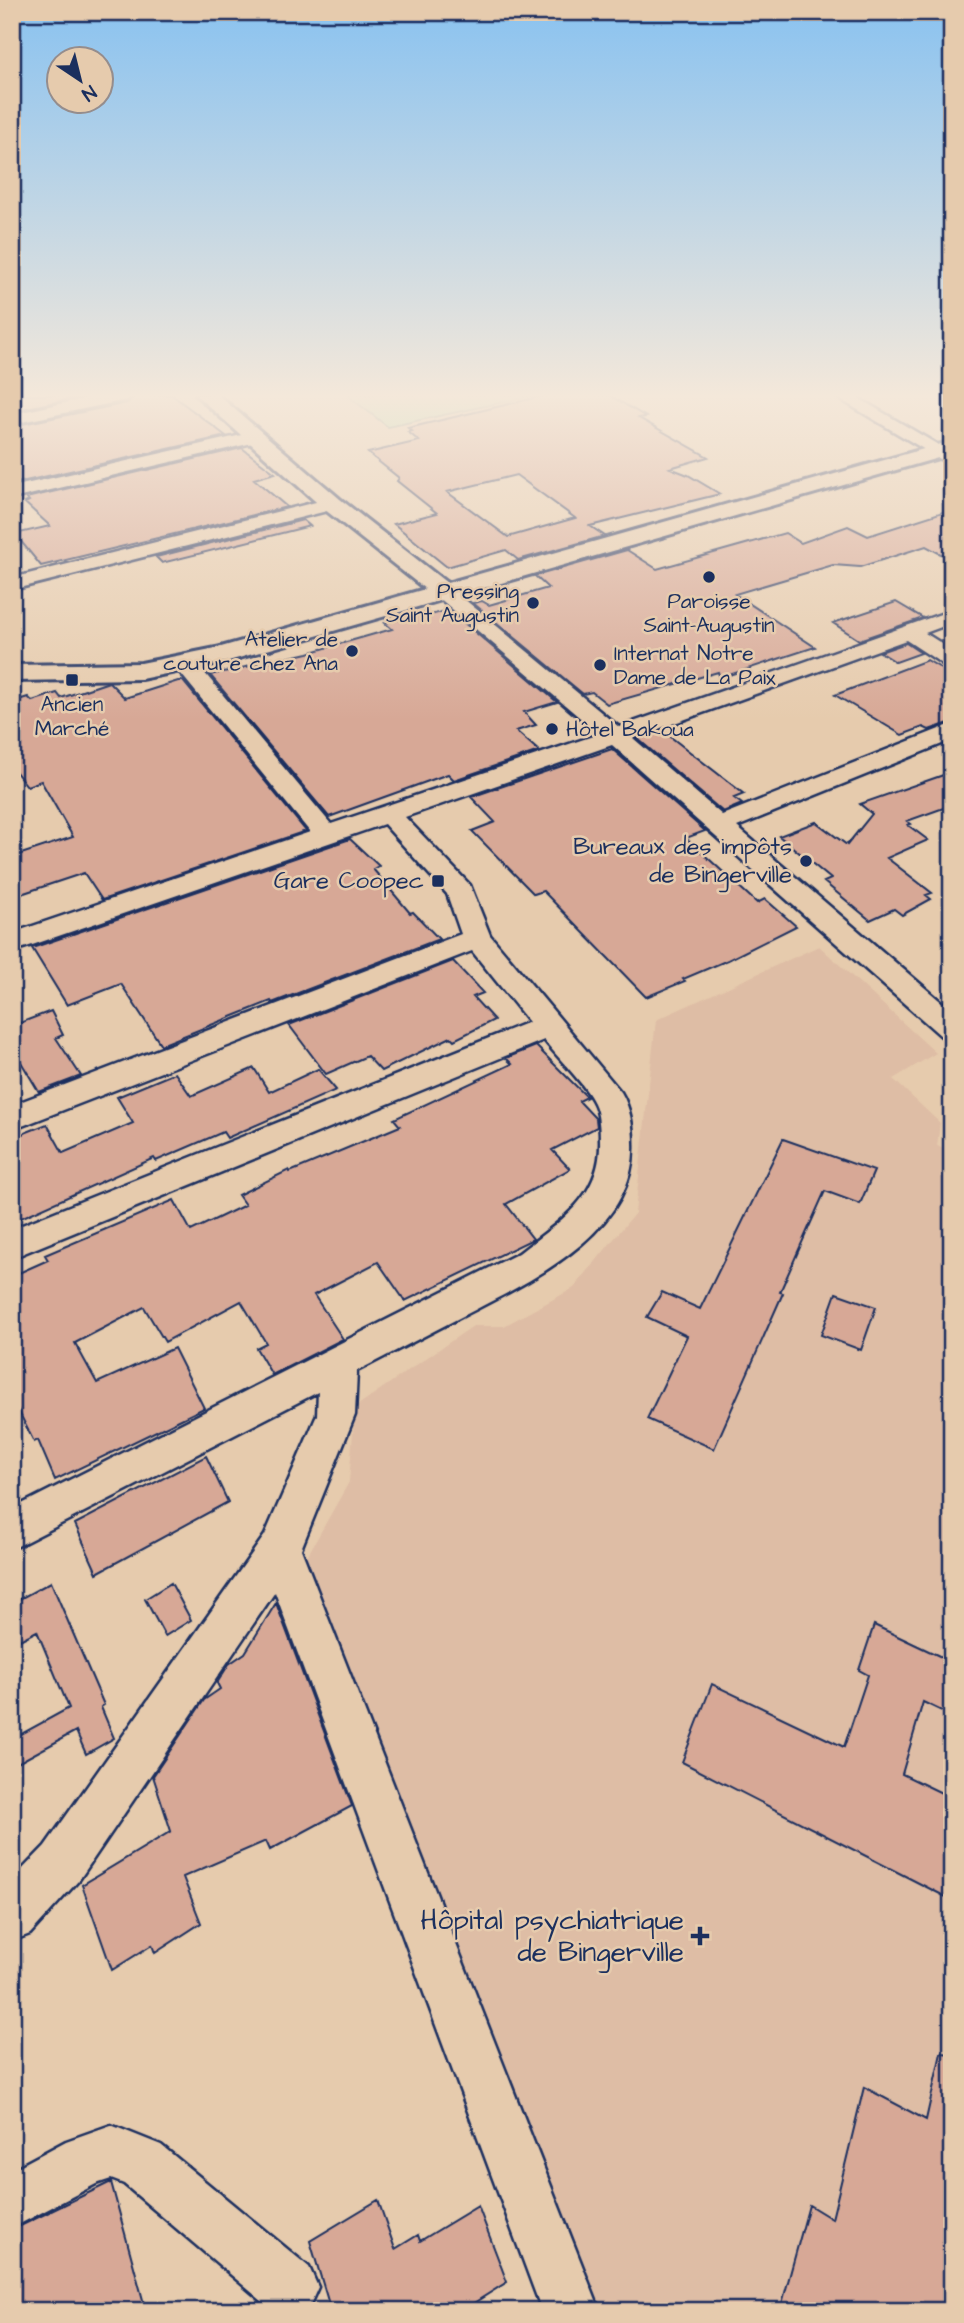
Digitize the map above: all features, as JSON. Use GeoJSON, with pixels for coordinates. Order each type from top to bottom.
{"type":"FeatureCollection","features":[{"type":"Feature","properties":{"kind":"main road"},"geometry":{"type":"LineString","coordinates":[[12,673],[110,673],[185,664],[766,503]]}},
{"type":"Feature","properties":{"kind":"main road"},"geometry":{"type":"LineString","coordinates":[[332,504],[445,593]]}},
{"type":"Feature","properties":{"kind":"street"},"geometry":{"type":"LineString","coordinates":[[12,584],[332,504]]}},
{"type":"Feature","properties":{"kind":"street"},"geometry":{"type":"LineString","coordinates":[[445,593],[616,736],[952,1028]]}},
{"type":"Feature","properties":{"kind":"street"},"geometry":{"type":"LineString","coordinates":[[12,943],[770,683],[952,616]]}},
{"type":"Feature","properties":{"kind":"street"},"geometry":{"type":"LineString","coordinates":[[908,632],[952,660]]}},
{"type":"Feature","properties":{"kind":"street"},"geometry":{"type":"LineString","coordinates":[[185,664],[326,835]]}},
{"type":"Feature","properties":{"kind":"street"},"geometry":{"type":"LineString","coordinates":[[719,825],[952,731]]}},
{"type":"Feature","properties":{"kind":"street"},"geometry":{"type":"LineString","coordinates":[[12,1530],[532,1262],[585,1220],[610,1187],[619,1153],[617,1128],[610,1100],[477,939],[460,891],[388,814]]}},
{"type":"Feature","properties":{"kind":"street"},"geometry":{"type":"LineString","coordinates":[[12,1118],[477,939]]}},
{"type":"Feature","properties":{"kind":"street"},"geometry":{"type":"LineString","coordinates":[[12,1244],[548,1026]]}},
{"type":"Feature","properties":{"kind":"street"},"geometry":{"type":"LineString","coordinates":[[12,1916],[62,1863],[280,1549],[336,1415],[338,1363]]}},
{"type":"Feature","properties":{"kind":"street"},"geometry":{"type":"LineString","coordinates":[[280,1549],[571,2311]]}},
{"type":"Feature","properties":{"kind":"street"},"geometry":{"type":"LineString","coordinates":[[12,2200],[85,2160],[111,2152],[142,2164],[289,2287]]}},
{"type":"Feature","properties":{"kind":"shaded area","name":"Hôpital psychiatrique de Bingerville"},"geometry":{"type":"Polygon","coordinates":[[[819,946],[936,1053],[893,1079],[940,1123],[937,1146],[952,1149],[952,2311],[593,2311],[305,1560],[349,1482],[355,1407],[473,1326],[504,1326],[574,1288],[635,1213],[656,1020],[819,946]]]}},
{"type":"Feature","properties":{"kind":"building"},"geometry":{"type":"Polygon","coordinates":[[[25,503],[283,503],[287,507],[41,566],[15,534],[50,526],[25,503]]]}},
{"type":"Feature","properties":{"kind":"building"},"geometry":{"type":"Polygon","coordinates":[[[425,503],[462,503],[508,537],[575,518],[555,503],[682,503],[590,526],[605,536],[518,560],[506,550],[447,567],[394,524],[437,513],[425,503]]]}},
{"type":"Feature","properties":{"kind":"building"},"geometry":{"type":"Polygon","coordinates":[[[952,509],[952,560],[926,546],[860,567],[833,565],[735,594],[815,647],[720,678],[718,672],[607,704],[592,692],[583,694],[473,603],[482,601],[489,605],[548,588],[535,576],[627,550],[657,569],[785,533],[801,543],[848,526],[868,536],[952,509]]]}},
{"type":"Feature","properties":{"kind":"building"},"geometry":{"type":"Polygon","coordinates":[[[303,520],[310,526],[162,563],[156,557],[303,520]]]}},
{"type":"Feature","properties":{"kind":"building"},"geometry":{"type":"Polygon","coordinates":[[[896,602],[923,618],[859,640],[833,623],[896,602]]]}},
{"type":"Feature","properties":{"kind":"building"},"geometry":{"type":"Polygon","coordinates":[[[449,610],[557,702],[524,712],[536,725],[516,731],[539,751],[454,780],[448,774],[329,817],[210,675],[308,653],[392,629],[385,623],[449,610]]]}},
{"type":"Feature","properties":{"kind":"building"},"geometry":{"type":"Polygon","coordinates":[[[906,643],[921,653],[896,662],[880,652],[906,643]]]}},
{"type":"Feature","properties":{"kind":"building"},"geometry":{"type":"Polygon","coordinates":[[[927,660],[952,675],[952,722],[929,730],[923,727],[902,735],[835,695],[927,660]]]}},
{"type":"Feature","properties":{"kind":"building"},"geometry":{"type":"Polygon","coordinates":[[[183,681],[306,831],[102,900],[84,873],[12,897],[12,857],[73,837],[41,781],[27,786],[12,767],[12,702],[28,697],[32,701],[57,693],[61,698],[109,682],[125,698],[183,681]]]}},
{"type":"Feature","properties":{"kind":"building"},"geometry":{"type":"Polygon","coordinates":[[[663,731],[744,794],[734,798],[742,804],[723,812],[638,739],[663,731]]]}},
{"type":"Feature","properties":{"kind":"building"},"geometry":{"type":"Polygon","coordinates":[[[612,749],[705,831],[686,838],[757,903],[765,899],[796,926],[683,979],[685,981],[646,997],[543,891],[534,894],[472,831],[495,822],[471,797],[612,749]]]}},
{"type":"Feature","properties":{"kind":"building"},"geometry":{"type":"Polygon","coordinates":[[[952,772],[952,805],[907,821],[911,824],[908,825],[928,840],[887,858],[932,893],[926,895],[931,899],[902,915],[894,909],[870,920],[824,882],[831,879],[779,836],[816,822],[847,845],[872,814],[860,804],[952,772]]]}},
{"type":"Feature","properties":{"kind":"building"},"geometry":{"type":"Polygon","coordinates":[[[350,839],[379,866],[373,869],[410,913],[413,912],[439,939],[161,1045],[121,984],[67,1005],[32,948],[350,839]]]}},
{"type":"Feature","properties":{"kind":"building"},"geometry":{"type":"Polygon","coordinates":[[[453,961],[483,993],[473,997],[494,1020],[454,1040],[451,1037],[381,1071],[367,1056],[326,1074],[289,1025],[453,961]]]}},
{"type":"Feature","properties":{"kind":"building"},"geometry":{"type":"Polygon","coordinates":[[[51,1011],[63,1035],[56,1038],[81,1076],[39,1092],[21,1062],[12,1066],[12,1026],[51,1011]]]}},
{"type":"Feature","properties":{"kind":"building"},"geometry":{"type":"Polygon","coordinates":[[[536,1046],[587,1097],[579,1101],[596,1119],[597,1127],[552,1150],[570,1169],[506,1204],[533,1239],[405,1301],[378,1262],[314,1295],[343,1339],[272,1375],[256,1348],[266,1343],[241,1301],[165,1342],[144,1307],[75,1343],[97,1383],[174,1348],[204,1408],[55,1480],[38,1440],[34,1442],[12,1398],[12,1276],[48,1260],[45,1255],[174,1200],[191,1231],[245,1205],[238,1195],[289,1170],[290,1172],[400,1126],[394,1119],[512,1064],[506,1058],[536,1046]]]}},
{"type":"Feature","properties":{"kind":"building"},"geometry":{"type":"Polygon","coordinates":[[[254,1068],[269,1092],[318,1069],[336,1090],[227,1138],[223,1132],[156,1161],[154,1158],[12,1222],[12,1138],[47,1124],[63,1153],[133,1123],[117,1097],[175,1073],[191,1096],[254,1068]]]}},
{"type":"Feature","properties":{"kind":"building"},"geometry":{"type":"Polygon","coordinates":[[[783,1139],[874,1171],[860,1204],[825,1191],[714,1449],[647,1419],[687,1336],[647,1317],[662,1292],[700,1309],[783,1139]]]}},
{"type":"Feature","properties":{"kind":"building"},"geometry":{"type":"Polygon","coordinates":[[[836,1293],[876,1307],[861,1350],[821,1335],[836,1293]]]}},
{"type":"Feature","properties":{"kind":"building"},"geometry":{"type":"Polygon","coordinates":[[[206,1456],[228,1502],[97,1573],[75,1524],[206,1456]]]}},
{"type":"Feature","properties":{"kind":"building"},"geometry":{"type":"Polygon","coordinates":[[[51,1582],[104,1705],[101,1707],[114,1738],[86,1754],[76,1731],[12,1766],[12,1739],[69,1708],[37,1631],[12,1644],[12,1603],[51,1582]]]}},
{"type":"Feature","properties":{"kind":"building"},"geometry":{"type":"Polygon","coordinates":[[[171,1583],[191,1620],[165,1636],[145,1599],[171,1583]]]}},
{"type":"Feature","properties":{"kind":"building"},"geometry":{"type":"Polygon","coordinates":[[[276,1603],[352,1806],[270,1850],[266,1841],[183,1877],[201,1923],[155,1953],[152,1945],[112,1970],[82,1885],[171,1831],[153,1776],[204,1700],[220,1689],[217,1683],[229,1664],[245,1653],[276,1603]]]}},
{"type":"Feature","properties":{"kind":"building"},"geometry":{"type":"Polygon","coordinates":[[[874,1625],[952,1662],[952,1716],[923,1702],[902,1774],[952,1798],[952,1900],[682,1762],[712,1684],[844,1747],[868,1675],[859,1670],[874,1625]]]}},
{"type":"Feature","properties":{"kind":"building"},"geometry":{"type":"Polygon","coordinates":[[[941,2053],[952,2054],[952,2311],[780,2311],[809,2205],[832,2219],[864,2087],[926,2120],[941,2053]]]}},
{"type":"Feature","properties":{"kind":"building"},"geometry":{"type":"Polygon","coordinates":[[[111,2182],[146,2311],[12,2311],[12,2230],[111,2182]]]}},
{"type":"Feature","properties":{"kind":"building"},"geometry":{"type":"Polygon","coordinates":[[[378,2200],[395,2249],[418,2235],[420,2241],[478,2206],[507,2282],[461,2311],[331,2311],[310,2241],[378,2200]]]}},
{"type":"Feature","properties":{"kind":"place","name":"Paroisse Saint-Augustin"},"geometry":{"type":"Point","coordinates":[709,577]}},
{"type":"Feature","properties":{"kind":"place","name":"Pressing Saint Augustin"},"geometry":{"type":"Point","coordinates":[533,603]}},
{"type":"Feature","properties":{"kind":"place","name":"Atelier de couture chez Ana"},"geometry":{"type":"Point","coordinates":[352,651]}},
{"type":"Feature","properties":{"kind":"place","name":"Internat Notre Dame de La Paix"},"geometry":{"type":"Point","coordinates":[600,665]}},
{"type":"Feature","properties":{"kind":"place","name":"Ancien Marché"},"geometry":{"type":"Point","coordinates":[72,680]}},
{"type":"Feature","properties":{"kind":"place","name":"Hôtel Bakoua"},"geometry":{"type":"Point","coordinates":[552,729]}},
{"type":"Feature","properties":{"kind":"place","name":"Bureaux des impôts de Bingerville"},"geometry":{"type":"Point","coordinates":[806,861]}},
{"type":"Feature","properties":{"kind":"place","name":"Gare Coopec"},"geometry":{"type":"Point","coordinates":[438,881]}},
{"type":"Feature","properties":{"kind":"place","name":"Hôpital psychiatrique de Bingerville"},"geometry":{"type":"Point","coordinates":[700,1936]}}]}
